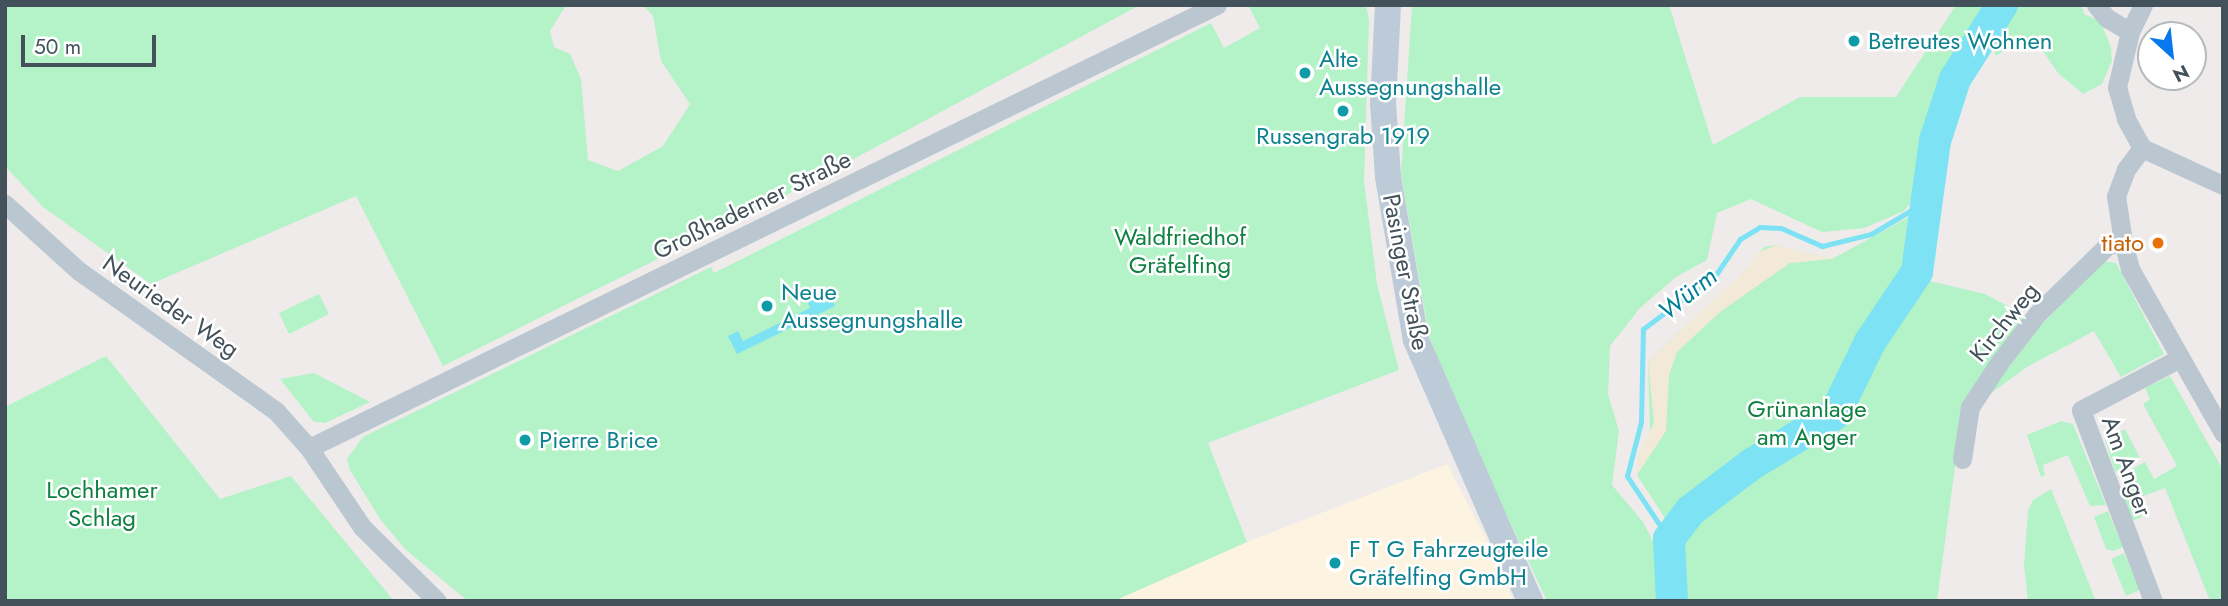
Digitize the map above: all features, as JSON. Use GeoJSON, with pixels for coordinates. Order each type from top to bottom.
{"type":"FeatureCollection","features":[{"type":"Feature","properties":{"kind":"main road","name":"Pasinger Straße"},"geometry":{"type":"LineString","coordinates":[[1388,5],[1383,103],[1388,177],[1416,340],[1526,599]]}},
{"type":"Feature","properties":{"kind":"street","name":"Großhaderner Straße"},"geometry":{"type":"LineString","coordinates":[[309,447],[1217,5]]}},
{"type":"Feature","properties":{"kind":"street"},"geometry":{"type":"LineString","coordinates":[[2096,5],[2107,18],[2130,32]]}},
{"type":"Feature","properties":{"kind":"street"},"geometry":{"type":"LineString","coordinates":[[2143,5],[2130,32],[2117,87],[2126,119],[2142,148],[2223,185]]}},
{"type":"Feature","properties":{"kind":"street"},"geometry":{"type":"LineString","coordinates":[[2142,148],[2126,169],[2116,196],[2130,269],[2178,359],[2223,433]]}},
{"type":"Feature","properties":{"kind":"street","name":"Neurieder Weg"},"geometry":{"type":"LineString","coordinates":[[5,204],[79,271],[276,411],[309,447]]}},
{"type":"Feature","properties":{"kind":"street","name":"Kirchweg"},"geometry":{"type":"LineString","coordinates":[[1962,459],[1970,407],[1999,362],[2037,314],[2107,246],[2123,241]]}},
{"type":"Feature","properties":{"kind":"street","name":"Am Anger"},"geometry":{"type":"LineString","coordinates":[[2153,601],[2081,410],[2178,359]]}},
{"type":"Feature","properties":{"kind":"street"},"geometry":{"type":"LineString","coordinates":[[309,447],[362,527],[437,601]]}},
{"type":"Feature","properties":{"kind":"shaded area"},"geometry":{"type":"Polygon","coordinates":[[[1447,464],[1502,569],[1513,601],[1114,601],[1247,542],[1447,464]]]}},
{"type":"Feature","properties":{"kind":"green space"},"geometry":{"type":"Polygon","coordinates":[[[5,5],[566,5],[550,31],[554,47],[570,54],[581,79],[588,160],[618,171],[663,146],[690,104],[661,61],[653,16],[643,5],[1140,5],[796,190],[443,366],[356,196],[151,284],[43,207],[5,166],[5,5]]]}},
{"type":"Feature","properties":{"kind":"green space","name":"Waldfriedhof Gräfelfing"},"geometry":{"type":"Polygon","coordinates":[[[1248,5],[1366,5],[1369,20],[1364,181],[1377,284],[1399,370],[1208,443],[1247,542],[1114,601],[468,601],[406,550],[380,519],[350,470],[347,459],[363,437],[711,267],[714,273],[1211,23],[1224,48],[1260,28],[1248,5]]]}},
{"type":"Feature","properties":{"kind":"green space"},"geometry":{"type":"Polygon","coordinates":[[[1412,5],[1669,5],[1713,145],[1800,97],[1896,97],[1956,5],[1997,5],[1939,87],[1922,139],[1921,190],[1904,211],[1864,228],[1822,232],[1751,199],[1717,213],[1707,260],[1676,277],[1640,308],[1610,346],[1608,394],[1619,431],[1612,485],[1643,522],[1661,557],[1659,601],[1547,601],[1458,411],[1429,336],[1401,174],[1412,5]]]}},
{"type":"Feature","properties":{"kind":"green space"},"geometry":{"type":"Polygon","coordinates":[[[2008,5],[2082,5],[2084,14],[2100,21],[2111,47],[2112,61],[2102,84],[2083,94],[2058,73],[2038,44],[2013,45],[1996,56],[1988,37],[2008,5]]]}},
{"type":"Feature","properties":{"kind":"green space","name":"Grünanlage am Anger"},"geometry":{"type":"Polygon","coordinates":[[[1918,212],[1921,217],[1905,270],[1921,279],[1985,294],[2042,324],[2103,261],[2116,263],[2164,354],[2121,377],[2094,331],[2027,367],[1983,399],[1956,460],[1937,601],[1682,601],[1683,546],[1637,475],[1639,452],[1650,431],[1648,361],[1746,270],[1764,247],[1776,245],[1832,259],[1918,212]]]}},
{"type":"Feature","properties":{"kind":"green space"},"geometry":{"type":"Polygon","coordinates":[[[319,294],[329,314],[289,334],[279,313],[319,294]]]}},
{"type":"Feature","properties":{"kind":"green space","name":"Lochhamer Schlag"},"geometry":{"type":"Polygon","coordinates":[[[106,356],[220,499],[291,476],[394,601],[5,601],[5,407],[106,356]]]}},
{"type":"Feature","properties":{"kind":"green space"},"geometry":{"type":"Polygon","coordinates":[[[314,373],[370,402],[325,423],[314,422],[280,379],[314,373]]]}},
{"type":"Feature","properties":{"kind":"green space"},"geometry":{"type":"Polygon","coordinates":[[[2170,376],[2223,470],[2223,601],[2210,601],[2165,488],[2138,498],[2144,516],[2132,521],[2122,497],[2127,495],[2123,480],[2117,477],[2145,462],[2154,479],[2177,466],[2143,404],[2150,399],[2145,388],[2170,376]]]}},
{"type":"Feature","properties":{"kind":"green space"},"geometry":{"type":"Polygon","coordinates":[[[2061,421],[2073,424],[2106,505],[2090,506],[2068,455],[2043,465],[2045,475],[2041,477],[2027,435],[2061,421]]]}},
{"type":"Feature","properties":{"kind":"green space"},"geometry":{"type":"Polygon","coordinates":[[[2125,429],[2140,458],[2115,472],[2105,440],[2125,429]]]}},
{"type":"Feature","properties":{"kind":"green space"},"geometry":{"type":"Polygon","coordinates":[[[2051,489],[2096,601],[2028,601],[2024,565],[2028,510],[2033,500],[2051,489]]]}},
{"type":"Feature","properties":{"kind":"green space"},"geometry":{"type":"Polygon","coordinates":[[[2108,511],[2123,547],[2114,551],[2106,549],[2094,517],[2108,511]]]}},
{"type":"Feature","properties":{"kind":"green space"},"geometry":{"type":"Polygon","coordinates":[[[2124,553],[2140,590],[2126,596],[2111,559],[2124,553]]]}},
{"type":"Feature","properties":{"kind":"sand"},"geometry":{"type":"Polygon","coordinates":[[[1776,245],[1832,259],[1790,263],[1720,312],[1677,352],[1669,375],[1666,431],[1637,475],[1639,452],[1654,423],[1648,361],[1746,270],[1757,253],[1776,245]]]}},
{"type":"Feature","properties":{"kind":"water"},"geometry":{"type":"Polygon","coordinates":[[[826,288],[835,306],[737,354],[728,336],[738,331],[743,341],[810,308],[806,298],[826,288]]]}},
{"type":"Feature","properties":{"kind":"waterway","name":"Würm"},"geometry":{"type":"LineString","coordinates":[[1672,601],[1669,539],[1690,511],[1752,464],[1835,414],[1870,342],[1917,272],[1935,141],[1955,79],[2002,5]]}},
{"type":"Feature","properties":{"kind":"waterway","name":"Würm"},"geometry":{"type":"LineString","coordinates":[[1669,539],[1627,476],[1641,422],[1643,329],[1717,273],[1740,239],[1760,227],[1781,228],[1822,246],[1871,234],[1927,201]]}},
{"type":"Feature","properties":{"kind":"place","name":"Betreutes Wohnen"},"geometry":{"type":"Point","coordinates":[1854,41]}},
{"type":"Feature","properties":{"kind":"place","name":"Alte Aussegnungshalle"},"geometry":{"type":"Point","coordinates":[1305,73]}},
{"type":"Feature","properties":{"kind":"place","name":"Russengrab 1919"},"geometry":{"type":"Point","coordinates":[1343,111]}},
{"type":"Feature","properties":{"kind":"place","name":"tiato"},"geometry":{"type":"Point","coordinates":[2158,243]}},
{"type":"Feature","properties":{"kind":"place","name":"Neue Aussegnungshalle"},"geometry":{"type":"Point","coordinates":[767,306]}},
{"type":"Feature","properties":{"kind":"place","name":"Pierre Brice"},"geometry":{"type":"Point","coordinates":[525,440]}},
{"type":"Feature","properties":{"kind":"place","name":"F T G Fahrzeugteile Gräfelfing GmbH"},"geometry":{"type":"Point","coordinates":[1335,563]}}]}
